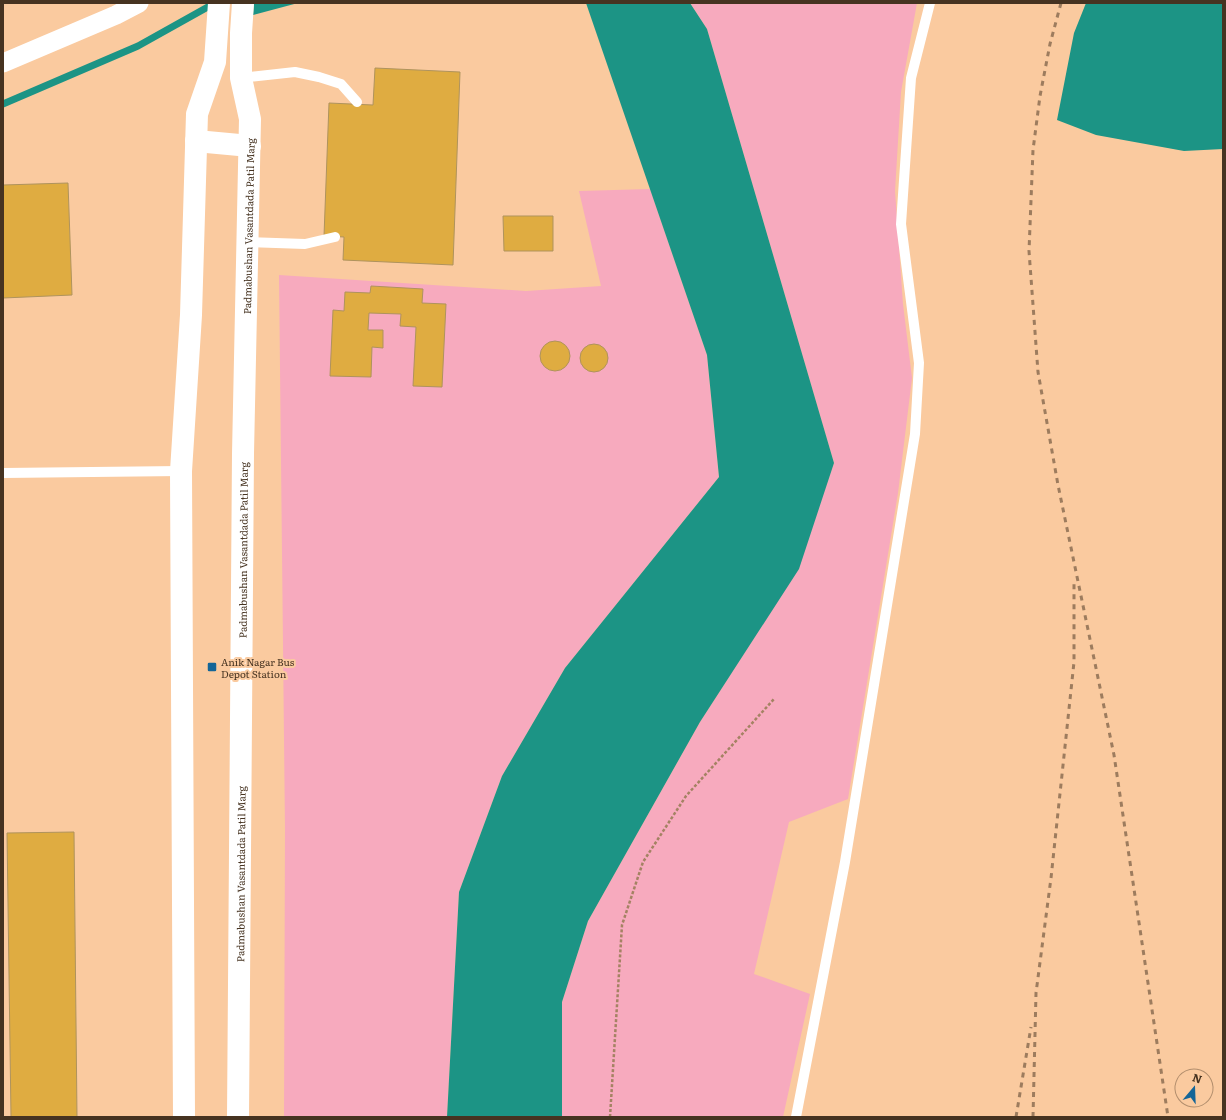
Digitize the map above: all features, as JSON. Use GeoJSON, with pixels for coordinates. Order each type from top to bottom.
{"type":"FeatureCollection","features":[{"type":"Feature","properties":{"kind":"main road"},"geometry":{"type":"LineString","coordinates":[[184,1117],[181,470],[191,315],[197,114],[215,62],[219,3]]}},
{"type":"Feature","properties":{"kind":"main road","name":"Padmabushan Vasantdada Patil Marg"},"geometry":{"type":"LineString","coordinates":[[238,1117],[242,462],[250,146],[250,119],[241,78],[241,32],[243,3]]}},
{"type":"Feature","properties":{"kind":"main road"},"geometry":{"type":"LineString","coordinates":[[196,141],[250,146]]}},
{"type":"Feature","properties":{"kind":"street"},"geometry":{"type":"LineString","coordinates":[[3,63],[116,15],[139,3]]}},
{"type":"Feature","properties":{"kind":"lane"},"geometry":{"type":"LineString","coordinates":[[796,1117],[845,862],[915,434],[919,363],[901,224],[911,78],[930,3]]}},
{"type":"Feature","properties":{"kind":"lane"},"geometry":{"type":"LineString","coordinates":[[241,78],[295,72],[319,77],[341,84],[357,102]]}},
{"type":"Feature","properties":{"kind":"lane"},"geometry":{"type":"LineString","coordinates":[[247,242],[305,244],[336,237]]}},
{"type":"Feature","properties":{"kind":"lane"},"geometry":{"type":"LineString","coordinates":[[3,473],[181,470]]}},
{"type":"Feature","properties":{"kind":"path"},"geometry":{"type":"LineString","coordinates":[[610,1117],[622,925],[643,862],[686,796],[774,699]]}},
{"type":"Feature","properties":{"kind":"shaded area"},"geometry":{"type":"Polygon","coordinates":[[[690,3],[917,3],[901,92],[895,191],[903,304],[912,378],[898,493],[848,799],[789,822],[754,974],[810,994],[783,1117],[559,1117],[562,1002],[588,921],[700,722],[796,572],[834,463],[707,29],[690,3]]]}},
{"type":"Feature","properties":{"kind":"shaded area"},"geometry":{"type":"Polygon","coordinates":[[[650,189],[707,355],[719,477],[565,668],[502,776],[459,892],[447,1117],[284,1117],[285,830],[279,275],[526,291],[601,286],[579,191],[650,189]]]}},
{"type":"Feature","properties":{"kind":"water"},"geometry":{"type":"Polygon","coordinates":[[[254,3],[298,3],[253,15],[254,3]]]}},
{"type":"Feature","properties":{"kind":"water"},"geometry":{"type":"Polygon","coordinates":[[[586,3],[690,3],[707,29],[834,463],[799,569],[700,722],[588,921],[562,1002],[562,1117],[447,1117],[459,892],[502,776],[565,668],[719,477],[707,355],[586,3]]]}},
{"type":"Feature","properties":{"kind":"water"},"geometry":{"type":"Polygon","coordinates":[[[1086,3],[1223,3],[1223,149],[1184,151],[1096,135],[1057,120],[1074,33],[1086,3]]]}},
{"type":"Feature","properties":{"kind":"building"},"geometry":{"type":"Polygon","coordinates":[[[375,68],[460,72],[453,265],[343,260],[344,237],[324,236],[329,103],[373,105],[375,68]]]}},
{"type":"Feature","properties":{"kind":"building"},"geometry":{"type":"Polygon","coordinates":[[[68,183],[72,295],[3,298],[3,185],[68,183]]]}},
{"type":"Feature","properties":{"kind":"building"},"geometry":{"type":"Polygon","coordinates":[[[503,216],[553,216],[553,251],[504,251],[503,216]]]}},
{"type":"Feature","properties":{"kind":"building"},"geometry":{"type":"Polygon","coordinates":[[[371,286],[423,289],[422,303],[446,304],[442,387],[413,386],[416,327],[400,326],[401,314],[369,313],[368,330],[383,330],[383,348],[372,347],[371,377],[330,376],[333,310],[344,311],[345,292],[370,293],[371,286]]]}},
{"type":"Feature","properties":{"kind":"building"},"geometry":{"type":"Polygon","coordinates":[[[555,341],[561,342],[569,350],[569,362],[561,370],[555,371],[549,370],[541,362],[540,356],[541,350],[549,342],[555,341]]]}},
{"type":"Feature","properties":{"kind":"building"},"geometry":{"type":"Polygon","coordinates":[[[594,344],[604,348],[608,358],[604,368],[594,372],[584,368],[580,358],[584,348],[594,344]]]}},
{"type":"Feature","properties":{"kind":"building"},"geometry":{"type":"Polygon","coordinates":[[[74,832],[77,1117],[11,1117],[7,833],[74,832]]]}},
{"type":"Feature","properties":{"kind":"waterway"},"geometry":{"type":"LineString","coordinates":[[3,104],[138,46],[215,3]]}},
{"type":"Feature","properties":{"kind":"railway"},"geometry":{"type":"LineString","coordinates":[[1061,3],[1050,44],[1040,96],[1033,150],[1029,251],[1038,372],[1058,485],[1114,755],[1168,1117]]}},
{"type":"Feature","properties":{"kind":"railway"},"geometry":{"type":"LineString","coordinates":[[1033,1117],[1036,993],[1051,878],[1074,662],[1074,582]]}},
{"type":"Feature","properties":{"kind":"railway"},"geometry":{"type":"LineString","coordinates":[[1016,1117],[1031,1027]]}},
{"type":"Feature","properties":{"kind":"place","name":"Anik Nagar Bus Depot Station"},"geometry":{"type":"Point","coordinates":[212,667]}}]}
